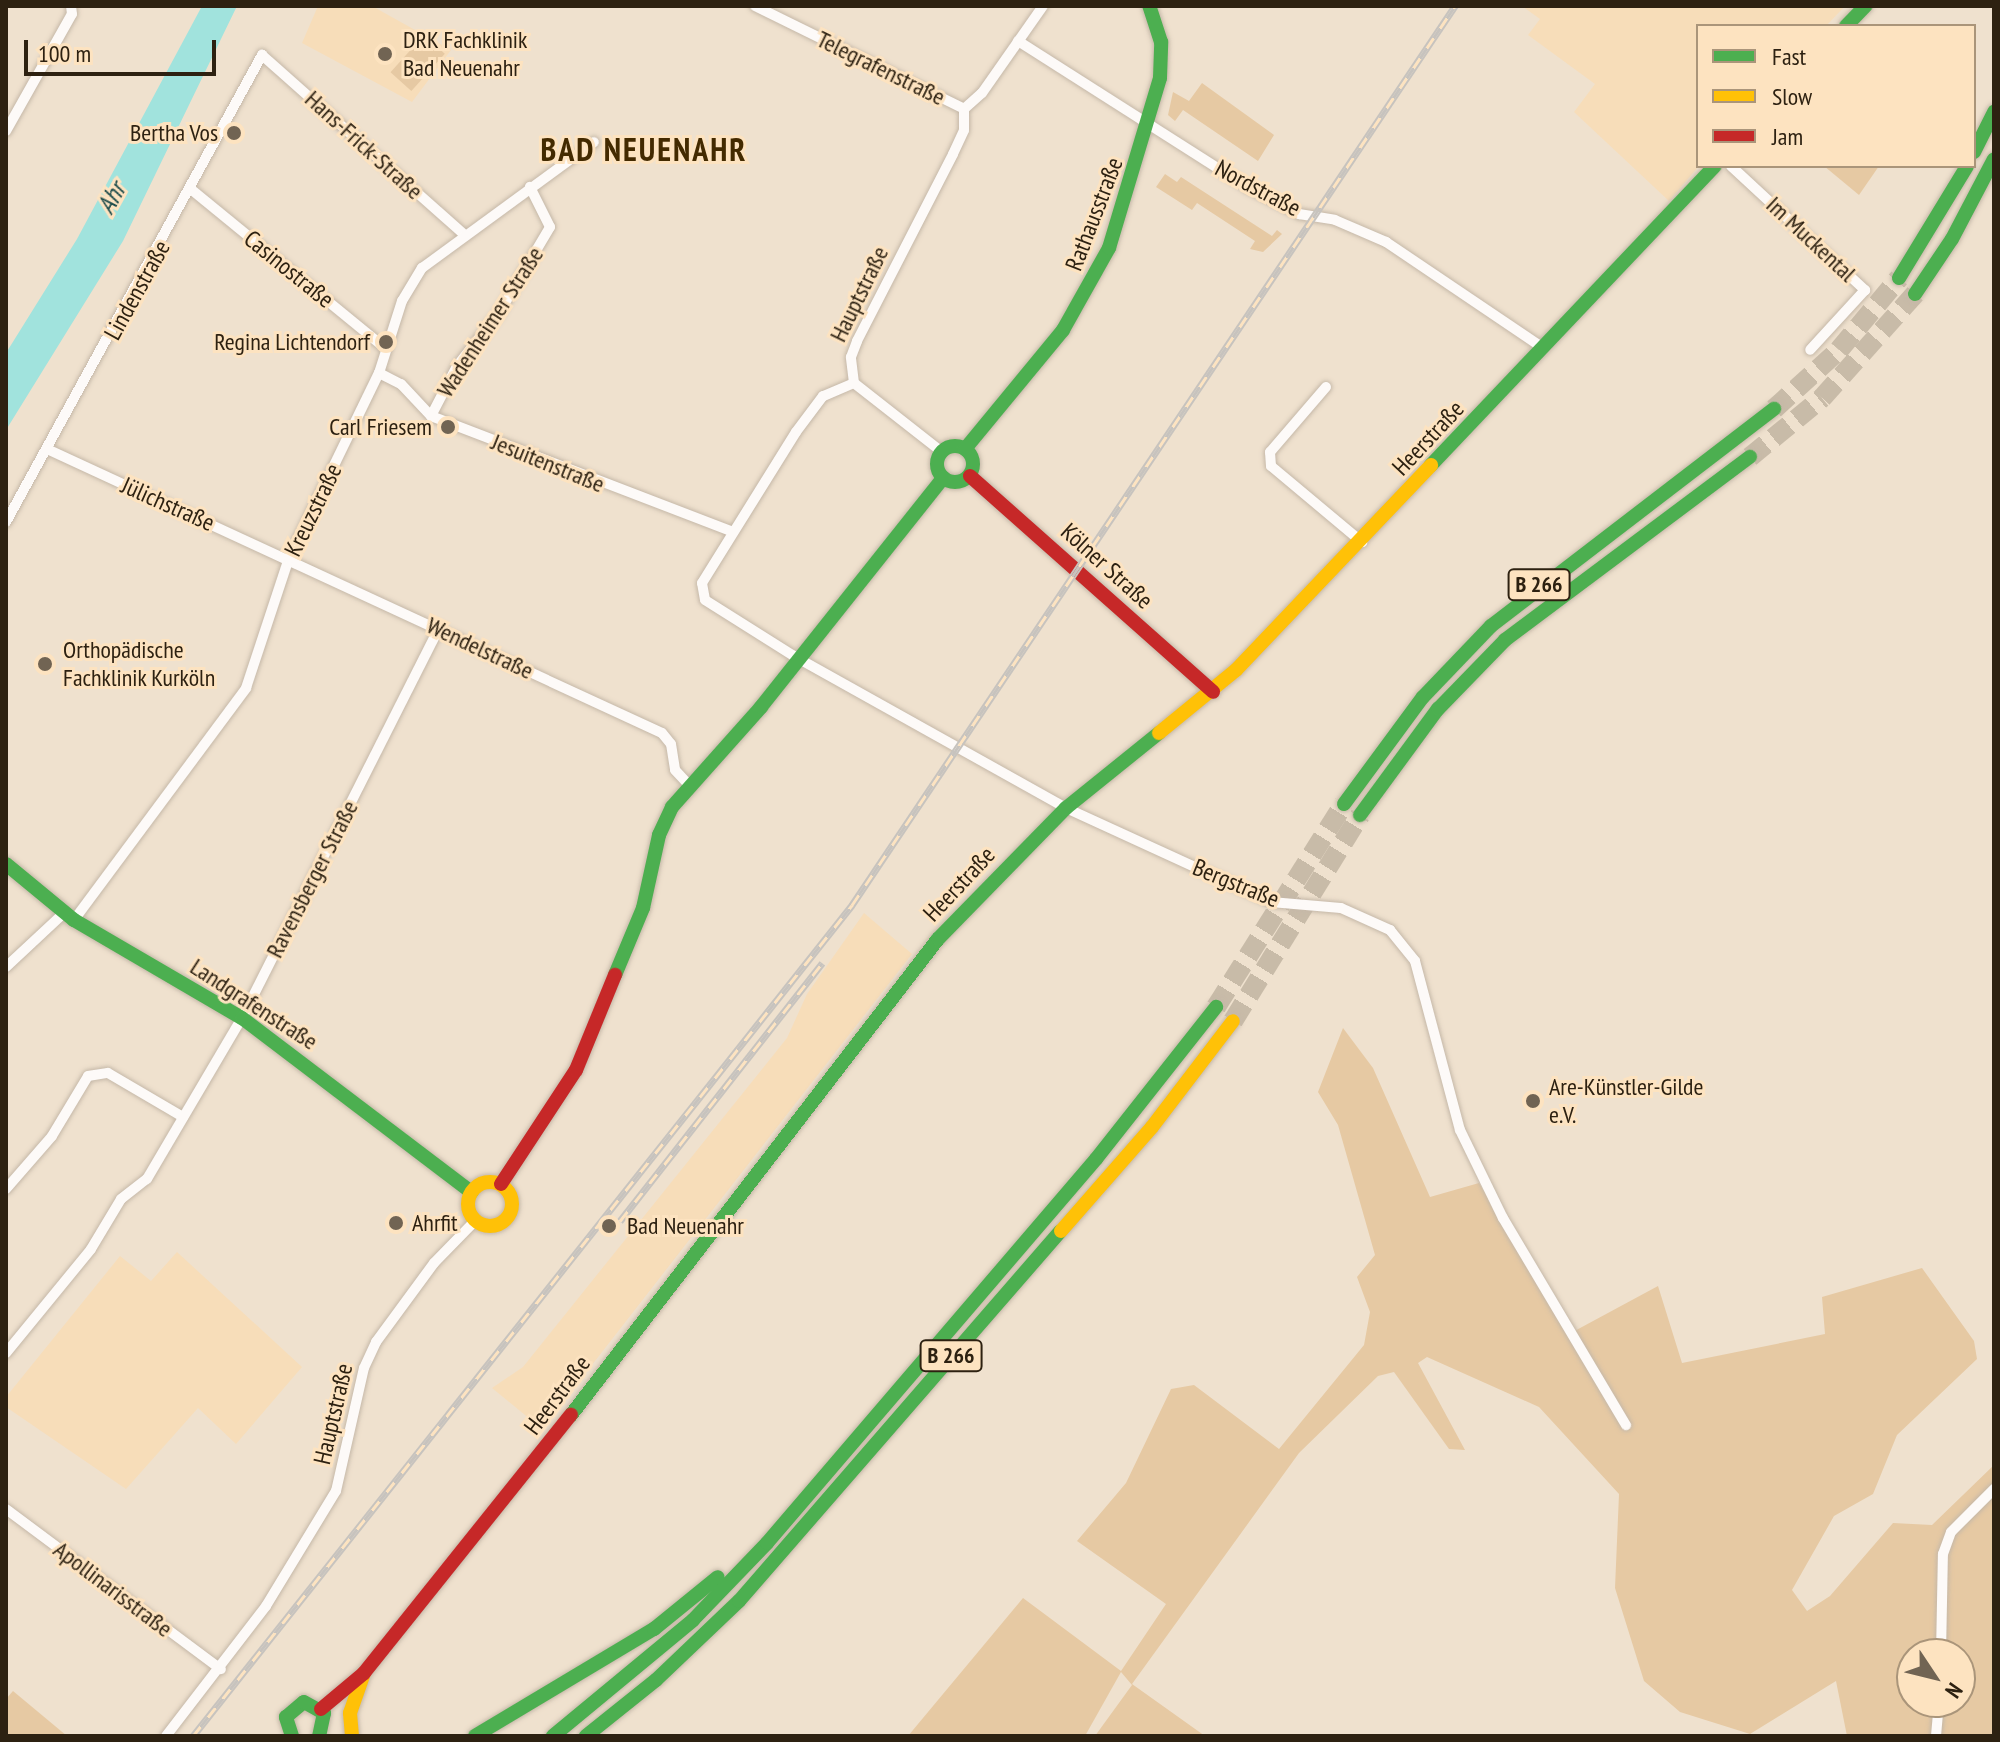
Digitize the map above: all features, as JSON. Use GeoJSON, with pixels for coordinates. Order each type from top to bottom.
{"type":"FeatureCollection","features":[{"type":"Feature","properties":{"kind":"main road","name":"Rathausstraße"},"geometry":{"type":"LineString","coordinates":[[965,449],[1034,370],[1093,281],[1150,124],[1161,42],[1149,6]]}},
{"type":"Feature","properties":{"kind":"main road"},"geometry":{"type":"LineString","coordinates":[[1848,24],[1865,6]]}},
{"type":"Feature","properties":{"kind":"main road"},"geometry":{"type":"LineString","coordinates":[[1976,148],[1994,112]]}},
{"type":"Feature","properties":{"kind":"main road"},"geometry":{"type":"LineString","coordinates":[[1915,294],[1952,239],[1994,159]]}},
{"type":"Feature","properties":{"kind":"main road","name":"Heerstraße"},"geometry":{"type":"LineString","coordinates":[[321,1709],[364,1673],[500,1507],[938,939],[1066,808],[1213,692],[1362,542],[1713,168]]}},
{"type":"Feature","properties":{"kind":"main road"},"geometry":{"type":"LineString","coordinates":[[1899,278],[1966,168]]}},
{"type":"Feature","properties":{"kind":"main road","name":"B 266"},"geometry":{"type":"LineString","coordinates":[[1344,804],[1423,697],[1491,626],[1774,409]]}},
{"type":"Feature","properties":{"kind":"main road"},"geometry":{"type":"LineString","coordinates":[[950,446],[965,449],[973,461],[970,476],[959,482],[943,478],[937,466],[942,452],[950,446]]}},
{"type":"Feature","properties":{"kind":"main road","name":"B 266"},"geometry":{"type":"LineString","coordinates":[[1360,815],[1438,709],[1505,640],[1750,457]]}},
{"type":"Feature","properties":{"kind":"main road","name":"Kölner Straße"},"geometry":{"type":"LineString","coordinates":[[970,476],[1213,692]]}},
{"type":"Feature","properties":{"kind":"main road"},"geometry":{"type":"LineString","coordinates":[[501,1184],[576,1070],[643,908],[664,820],[689,785],[799,659],[943,478]]}},
{"type":"Feature","properties":{"kind":"main road","name":"Landgrafenstraße"},"geometry":{"type":"LineString","coordinates":[[6,864],[69,916],[242,1018],[471,1192]]}},
{"type":"Feature","properties":{"kind":"main road","name":"B 266"},"geometry":{"type":"LineString","coordinates":[[553,1736],[693,1620],[767,1543],[1096,1159],[1216,1007]]}},
{"type":"Feature","properties":{"kind":"main road","name":"B 266"},"geometry":{"type":"LineString","coordinates":[[586,1736],[683,1656],[749,1590],[1152,1127],[1233,1021]]}},
{"type":"Feature","properties":{"kind":"main road"},"geometry":{"type":"LineString","coordinates":[[485,1182],[501,1184],[512,1199],[507,1218],[492,1226],[475,1221],[467,1205],[471,1192],[485,1182]]}},
{"type":"Feature","properties":{"kind":"main road","name":"B 266"},"geometry":{"type":"LineString","coordinates":[[475,1736],[654,1629],[767,1543]]}},
{"type":"Feature","properties":{"kind":"main road"},"geometry":{"type":"LineString","coordinates":[[352,1736],[350,1713],[364,1673]]}},
{"type":"Feature","properties":{"kind":"main road"},"geometry":{"type":"LineString","coordinates":[[291,1736],[286,1724],[292,1707],[304,1702],[321,1709],[326,1718],[321,1735]]}},
{"type":"Feature","properties":{"kind":"street","name":"Telegrafenstraße"},"geometry":{"type":"LineString","coordinates":[[755,6],[964,109]]}},
{"type":"Feature","properties":{"kind":"street","name":"Hauptstraße"},"geometry":{"type":"LineString","coordinates":[[854,383],[851,357],[857,341],[953,154],[964,130],[964,109],[1043,6]]}},
{"type":"Feature","properties":{"kind":"street"},"geometry":{"type":"LineString","coordinates":[[6,131],[72,10]]}},
{"type":"Feature","properties":{"kind":"street","name":"Nordstraße"},"geometry":{"type":"LineString","coordinates":[[1018,41],[1299,214],[1335,220],[1386,242],[1543,348]]}},
{"type":"Feature","properties":{"kind":"street","name":"Lindenstraße"},"geometry":{"type":"LineString","coordinates":[[6,522],[192,190],[262,55]]}},
{"type":"Feature","properties":{"kind":"street","name":"Hans-Frick-Straße"},"geometry":{"type":"LineString","coordinates":[[262,55],[465,235]]}},
{"type":"Feature","properties":{"kind":"street","name":"Kreuzstraße"},"geometry":{"type":"LineString","coordinates":[[6,967],[69,916],[246,688],[289,558],[379,373],[402,301],[422,268],[594,142]]}},
{"type":"Feature","properties":{"kind":"street","name":"Im Muckental"},"geometry":{"type":"LineString","coordinates":[[1733,168],[1865,290],[1810,350]]}},
{"type":"Feature","properties":{"kind":"street","name":"Wadenheimer Straße"},"geometry":{"type":"LineString","coordinates":[[431,416],[457,366],[499,313],[550,227],[530,187]]}},
{"type":"Feature","properties":{"kind":"street","name":"Casinostraße"},"geometry":{"type":"LineString","coordinates":[[192,190],[385,348]]}},
{"type":"Feature","properties":{"kind":"street","name":"Jesuitenstraße"},"geometry":{"type":"LineString","coordinates":[[379,373],[401,384],[431,416],[730,531]]}},
{"type":"Feature","properties":{"kind":"street"},"geometry":{"type":"LineString","coordinates":[[730,531],[823,396],[854,383],[942,452]]}},
{"type":"Feature","properties":{"kind":"street"},"geometry":{"type":"LineString","coordinates":[[1326,387],[1270,452],[1271,466],[1362,542]]}},
{"type":"Feature","properties":{"kind":"street","name":"Jülichstraße"},"geometry":{"type":"LineString","coordinates":[[47,449],[289,558]]}},
{"type":"Feature","properties":{"kind":"street","name":"Bergstraße"},"geometry":{"type":"LineString","coordinates":[[730,531],[702,583],[708,603],[799,659],[1066,808],[1271,902],[1341,908],[1390,930],[1415,961],[1460,1130],[1503,1218],[1626,1425]]}},
{"type":"Feature","properties":{"kind":"street","name":"Wendelstraße"},"geometry":{"type":"LineString","coordinates":[[289,558],[669,740],[675,770],[689,785]]}},
{"type":"Feature","properties":{"kind":"street","name":"Ravensberger Straße"},"geometry":{"type":"LineString","coordinates":[[6,1353],[91,1249],[121,1199],[147,1179],[242,1018],[439,628]]}},
{"type":"Feature","properties":{"kind":"street"},"geometry":{"type":"LineString","coordinates":[[6,1189],[52,1136],[88,1076],[108,1073],[183,1117]]}},
{"type":"Feature","properties":{"kind":"street","name":"Hauptstraße"},"geometry":{"type":"LineString","coordinates":[[166,1736],[221,1669],[336,1491],[364,1368],[376,1342],[434,1263],[475,1221]]}},
{"type":"Feature","properties":{"kind":"street"},"geometry":{"type":"LineString","coordinates":[[1941,1638],[1943,1554],[1951,1532],[1994,1489]]}},
{"type":"Feature","properties":{"kind":"street","name":"Apollinarisstraße"},"geometry":{"type":"LineString","coordinates":[[6,1509],[221,1669]]}},
{"type":"Feature","properties":{"kind":"shaded area","name":"DRK Fachklinik Bad Neuenahr"},"geometry":{"type":"Polygon","coordinates":[[[318,6],[372,6],[451,50],[412,102],[302,43],[318,6]]]}},
{"type":"Feature","properties":{"kind":"shaded area"},"geometry":{"type":"Polygon","coordinates":[[[1522,6],[1845,6],[1828,24],[1696,24],[1697,168],[1669,201],[1574,112],[1595,84],[1528,35],[1540,19],[1522,6]]]}},
{"type":"Feature","properties":{"kind":"shaded area"},"geometry":{"type":"Polygon","coordinates":[[[424,35],[445,54],[411,91],[391,72],[424,35]]]}},
{"type":"Feature","properties":{"kind":"shaded area"},"geometry":{"type":"Polygon","coordinates":[[[1202,83],[1274,135],[1258,161],[1183,110],[1175,121],[1168,115],[1173,92],[1189,101],[1202,83]]]}},
{"type":"Feature","properties":{"kind":"shaded area"},"geometry":{"type":"Polygon","coordinates":[[[1826,168],[1878,168],[1859,195],[1826,168]]]}},
{"type":"Feature","properties":{"kind":"shaded area"},"geometry":{"type":"Polygon","coordinates":[[[1165,174],[1177,182],[1181,177],[1272,236],[1277,230],[1282,234],[1263,252],[1250,249],[1255,241],[1197,203],[1192,210],[1156,187],[1165,174]]]}},
{"type":"Feature","properties":{"kind":"shaded area"},"geometry":{"type":"Polygon","coordinates":[[[864,913],[912,954],[542,1429],[492,1388],[523,1367],[787,1038],[807,994],[864,913]]]}},
{"type":"Feature","properties":{"kind":"shaded area"},"geometry":{"type":"Polygon","coordinates":[[[1343,1028],[1373,1068],[1430,1197],[1479,1183],[1569,1334],[1658,1286],[1682,1363],[1825,1334],[1822,1297],[1922,1268],[1974,1341],[1977,1359],[1897,1435],[1873,1494],[1834,1516],[1792,1590],[1807,1611],[1830,1596],[1893,1523],[1932,1525],[1994,1465],[1994,1736],[1847,1736],[1836,1681],[1750,1734],[1680,1712],[1644,1681],[1615,1588],[1619,1494],[1539,1407],[1427,1357],[1418,1363],[1465,1450],[1449,1449],[1394,1372],[1378,1376],[1299,1453],[1132,1684],[1205,1736],[1095,1736],[1132,1685],[1121,1672],[1085,1736],[908,1736],[1023,1598],[1121,1671],[1166,1604],[1077,1541],[1126,1483],[1171,1389],[1194,1385],[1279,1449],[1364,1345],[1370,1312],[1357,1277],[1375,1255],[1338,1125],[1318,1092],[1343,1028]]]}},
{"type":"Feature","properties":{"kind":"shaded area"},"geometry":{"type":"Polygon","coordinates":[[[177,1252],[302,1367],[236,1444],[198,1408],[126,1489],[6,1407],[6,1397],[120,1256],[151,1281],[177,1252]]]}},
{"type":"Feature","properties":{"kind":"shaded area"},"geometry":{"type":"Polygon","coordinates":[[[13,1691],[67,1736],[6,1736],[6,1699],[13,1691]]]}},
{"type":"Feature","properties":{"kind":"water","name":"Ahr"},"geometry":{"type":"Polygon","coordinates":[[[202,6],[237,6],[123,241],[6,430],[6,353],[77,239],[202,6]]]}},
{"type":"Feature","properties":{"kind":"tunnel"},"geometry":{"type":"LineString","coordinates":[[1774,409],[1839,350],[1899,278]]}},
{"type":"Feature","properties":{"kind":"tunnel"},"geometry":{"type":"LineString","coordinates":[[1750,457],[1822,398],[1915,294]]}},
{"type":"Feature","properties":{"kind":"tunnel"},"geometry":{"type":"LineString","coordinates":[[1216,1007],[1344,804]]}},
{"type":"Feature","properties":{"kind":"tunnel"},"geometry":{"type":"LineString","coordinates":[[1233,1021],[1360,815]]}},
{"type":"Feature","properties":{"kind":"railway"},"geometry":{"type":"LineString","coordinates":[[193,1736],[852,905],[1455,6]]}},
{"type":"Feature","properties":{"kind":"railway"},"geometry":{"type":"LineString","coordinates":[[620,1221],[822,963]]}},
{"type":"Feature","properties":{"kind":"traffic: fast"},"geometry":{"type":"LineString","coordinates":[[965,449],[1063,330],[1109,248],[1160,78],[1161,42],[1149,6]]}},
{"type":"Feature","properties":{"kind":"traffic: fast"},"geometry":{"type":"LineString","coordinates":[[1848,24],[1865,6]]}},
{"type":"Feature","properties":{"kind":"traffic: fast"},"geometry":{"type":"LineString","coordinates":[[1976,148],[1994,112]]}},
{"type":"Feature","properties":{"kind":"traffic: fast"},"geometry":{"type":"LineString","coordinates":[[1915,294],[1952,239],[1994,159]]}},
{"type":"Feature","properties":{"kind":"traffic: fast"},"geometry":{"type":"LineString","coordinates":[[1431,465],[1713,168]]}},
{"type":"Feature","properties":{"kind":"traffic: fast"},"geometry":{"type":"LineString","coordinates":[[1899,278],[1966,168]]}},
{"type":"Feature","properties":{"kind":"traffic: fast"},"geometry":{"type":"LineString","coordinates":[[1344,804],[1423,697],[1491,626],[1774,409]]}},
{"type":"Feature","properties":{"kind":"traffic: fast"},"geometry":{"type":"LineString","coordinates":[[955,446],[968,451],[973,464],[968,477],[955,482],[942,477],[937,464],[942,451],[955,446]]}},
{"type":"Feature","properties":{"kind":"traffic: fast"},"geometry":{"type":"LineString","coordinates":[[1360,815],[1438,709],[1505,640],[1750,457]]}},
{"type":"Feature","properties":{"kind":"traffic: fast"},"geometry":{"type":"LineString","coordinates":[[615,975],[643,908],[659,835],[672,807],[761,707],[943,478]]}},
{"type":"Feature","properties":{"kind":"traffic: fast"},"geometry":{"type":"LineString","coordinates":[[571,1415],[938,939],[1066,808],[1159,733]]}},
{"type":"Feature","properties":{"kind":"traffic: fast"},"geometry":{"type":"LineString","coordinates":[[6,864],[74,920],[242,1018],[471,1192]]}},
{"type":"Feature","properties":{"kind":"traffic: fast"},"geometry":{"type":"LineString","coordinates":[[553,1736],[693,1620],[767,1543],[1096,1159],[1216,1007]]}},
{"type":"Feature","properties":{"kind":"traffic: fast"},"geometry":{"type":"LineString","coordinates":[[586,1736],[656,1680],[739,1601],[1061,1231]]}},
{"type":"Feature","properties":{"kind":"traffic: fast"},"geometry":{"type":"LineString","coordinates":[[475,1736],[654,1629],[718,1577]]}},
{"type":"Feature","properties":{"kind":"traffic: fast"},"geometry":{"type":"LineString","coordinates":[[292,1736],[286,1717],[304,1702],[324,1713],[319,1736]]}},
{"type":"Feature","properties":{"kind":"traffic: slow"},"geometry":{"type":"LineString","coordinates":[[1159,733],[1236,670],[1431,465]]}},
{"type":"Feature","properties":{"kind":"traffic: slow"},"geometry":{"type":"LineString","coordinates":[[1061,1231],[1152,1127],[1233,1021]]}},
{"type":"Feature","properties":{"kind":"traffic: slow"},"geometry":{"type":"LineString","coordinates":[[490,1182],[506,1188],[512,1204],[506,1220],[490,1226],[474,1220],[468,1204],[474,1188],[490,1182]]}},
{"type":"Feature","properties":{"kind":"traffic: slow"},"geometry":{"type":"LineString","coordinates":[[352,1736],[350,1713],[364,1673]]}},
{"type":"Feature","properties":{"kind":"traffic: jam"},"geometry":{"type":"LineString","coordinates":[[970,476],[1213,692]]}},
{"type":"Feature","properties":{"kind":"traffic: jam"},"geometry":{"type":"LineString","coordinates":[[501,1184],[576,1070],[615,975]]}},
{"type":"Feature","properties":{"kind":"traffic: jam"},"geometry":{"type":"LineString","coordinates":[[321,1709],[364,1673],[571,1415]]}},
{"type":"Feature","properties":{"kind":"place","name":"DRK Fachklinik Bad Neuenahr"},"geometry":{"type":"Point","coordinates":[385,54]}},
{"type":"Feature","properties":{"kind":"place","name":"Bertha Vos"},"geometry":{"type":"Point","coordinates":[234,133]}},
{"type":"Feature","properties":{"kind":"place","name":"Regina Lichtendorf"},"geometry":{"type":"Point","coordinates":[386,342]}},
{"type":"Feature","properties":{"kind":"place","name":"Carl Friesem"},"geometry":{"type":"Point","coordinates":[448,427]}},
{"type":"Feature","properties":{"kind":"place","name":"Orthopädische Fachklinik Kurköln"},"geometry":{"type":"Point","coordinates":[45,664]}},
{"type":"Feature","properties":{"kind":"place","name":"Are-Künstler-Gilde e.V."},"geometry":{"type":"Point","coordinates":[1533,1101]}},
{"type":"Feature","properties":{"kind":"place","name":"Ahrfit"},"geometry":{"type":"Point","coordinates":[396,1223]}},
{"type":"Feature","properties":{"kind":"place","name":"Bad Neuenahr"},"geometry":{"type":"Point","coordinates":[609,1226]}},
{"type":"Feature","properties":{"kind":"district","name":"BAD NEUENAHR"},"geometry":{"type":"Point","coordinates":[644,149]}}]}
